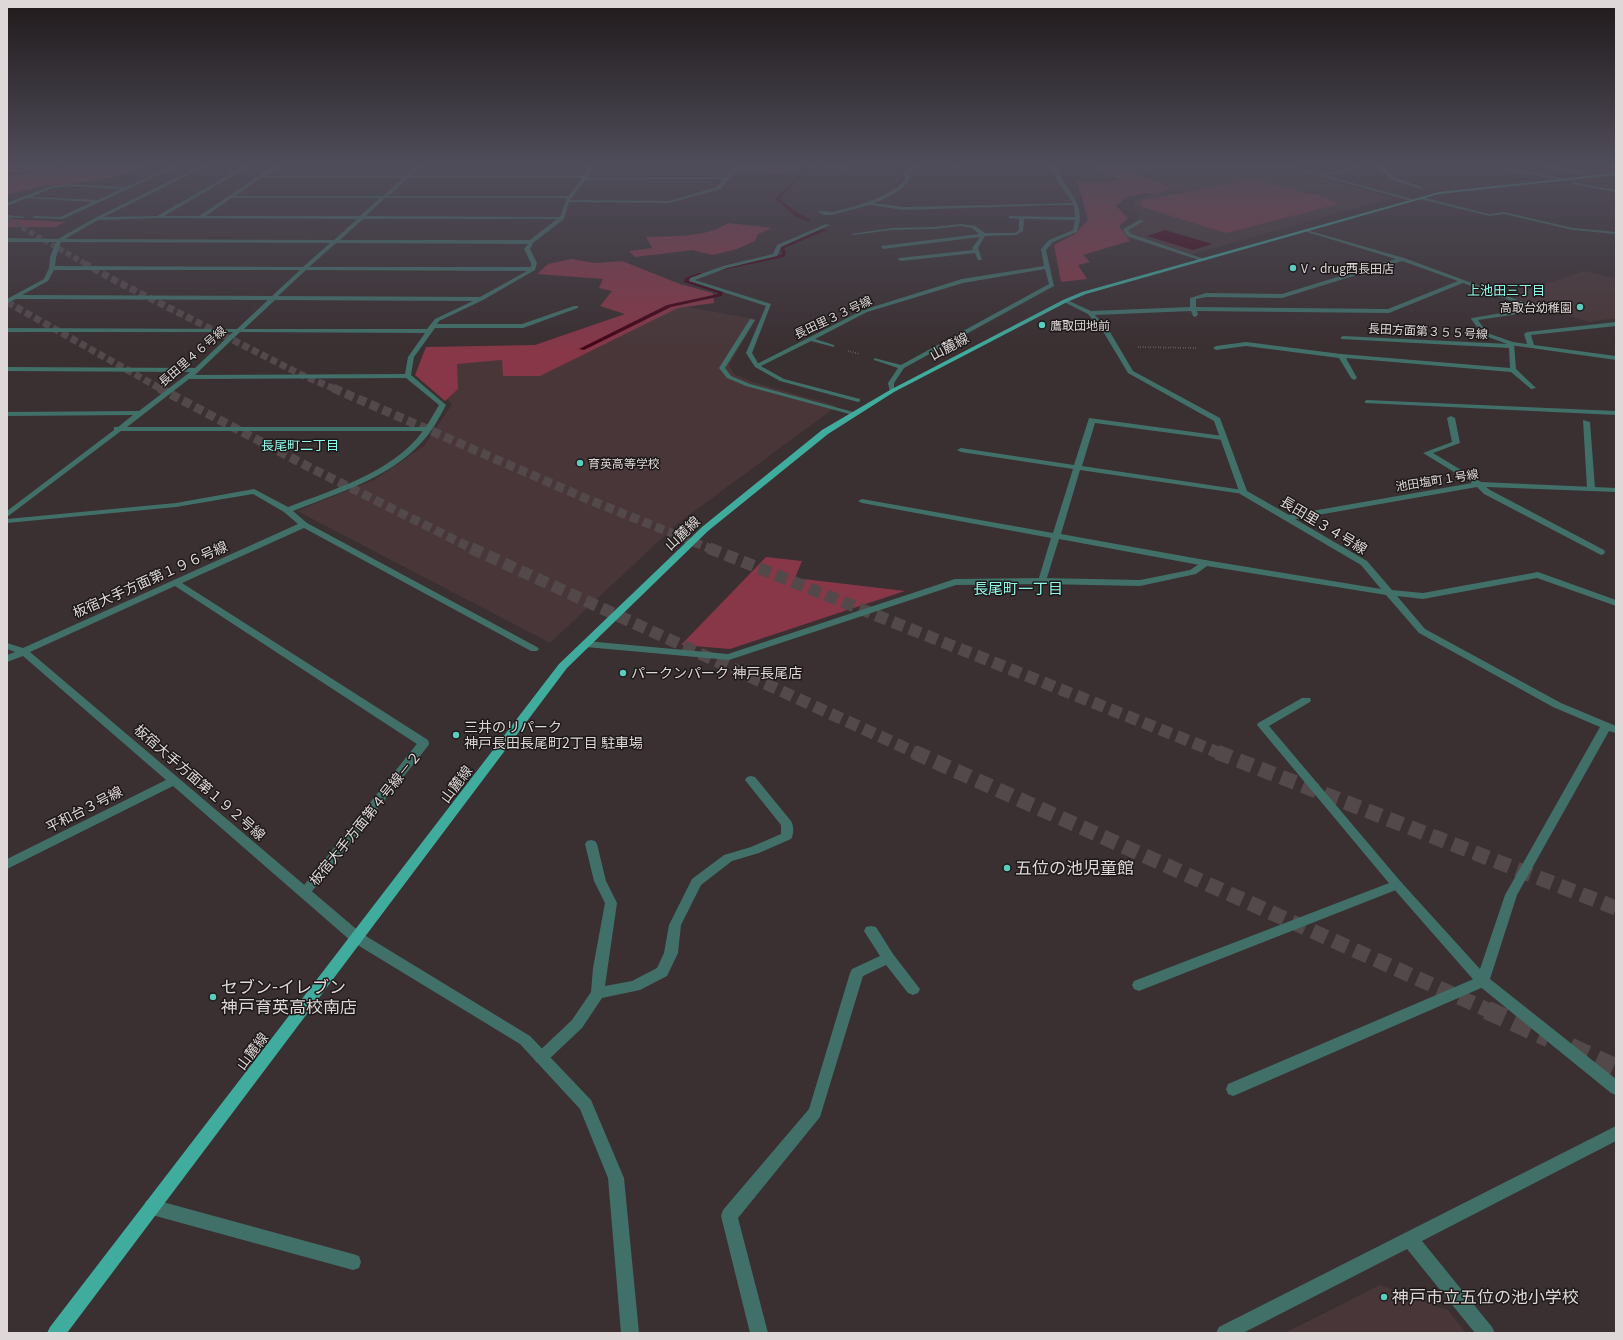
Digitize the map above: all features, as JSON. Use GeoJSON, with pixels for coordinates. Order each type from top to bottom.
{"type":"FeatureCollection","features":[{"type":"Feature","properties":{"kind":"main road","name":"山麓線"},"geometry":{"type":"LineString","coordinates":[[56,1333],[356,936],[563,666],[705,529],[825,432],[892,391],[1065,301],[1084,293],[1321,228]]}},
{"type":"Feature","properties":{"kind":"street"},"geometry":{"type":"LineString","coordinates":[[7,301],[46,280],[52,268],[53,257],[59,240],[82,228]]}},
{"type":"Feature","properties":{"kind":"street"},"geometry":{"type":"LineString","coordinates":[[237,331],[350,228]]}},
{"type":"Feature","properties":{"kind":"street"},"geometry":{"type":"LineString","coordinates":[[408,376],[411,357],[437,320],[481,299],[533,269],[534,263],[527,249],[531,242],[550,228]]}},
{"type":"Feature","properties":{"kind":"street"},"geometry":{"type":"LineString","coordinates":[[822,228],[779,246],[775,254],[722,269],[692,279],[692,281],[734,293],[769,306],[749,353],[757,366],[782,380],[858,400]]}},
{"type":"Feature","properties":{"kind":"street"},"geometry":{"type":"LineString","coordinates":[[853,234],[892,229],[938,228]]}},
{"type":"Feature","properties":{"kind":"street"},"geometry":{"type":"LineString","coordinates":[[974,228],[984,235]]}},
{"type":"Feature","properties":{"kind":"street"},"geometry":{"type":"LineString","coordinates":[[883,247],[984,235],[1016,234],[1020,228]]}},
{"type":"Feature","properties":{"kind":"street"},"geometry":{"type":"LineString","coordinates":[[892,391],[891,383],[902,367],[1052,285],[1043,250],[1051,241],[1075,231],[1076,228]]}},
{"type":"Feature","properties":{"kind":"street"},"geometry":{"type":"LineString","coordinates":[[1130,228],[1125,230],[1128,235],[1204,260]]}},
{"type":"Feature","properties":{"kind":"street"},"geometry":{"type":"LineString","coordinates":[[1567,228],[1616,233]]}},
{"type":"Feature","properties":{"kind":"street"},"geometry":{"type":"LineString","coordinates":[[1309,231],[1402,259],[1538,309],[1474,319],[1485,334],[1512,345],[1513,370]]}},
{"type":"Feature","properties":{"kind":"street"},"geometry":{"type":"LineString","coordinates":[[980,259],[975,248],[984,235]]}},
{"type":"Feature","properties":{"kind":"street"},"geometry":{"type":"LineString","coordinates":[[7,240],[531,242]]}},
{"type":"Feature","properties":{"kind":"street"},"geometry":{"type":"LineString","coordinates":[[901,259],[976,251]]}},
{"type":"Feature","properties":{"kind":"street"},"geometry":{"type":"LineString","coordinates":[[1195,316],[1193,309],[1193,298],[1206,295],[1282,296],[1402,259]]}},
{"type":"Feature","properties":{"kind":"street"},"geometry":{"type":"LineString","coordinates":[[52,268],[533,269]]}},
{"type":"Feature","properties":{"kind":"street","name":"長田里３３号線"},"geometry":{"type":"LineString","coordinates":[[757,366],[866,311],[962,281],[1048,268]]}},
{"type":"Feature","properties":{"kind":"street"},"geometry":{"type":"LineString","coordinates":[[1090,313],[1193,309],[1389,311],[1464,281]]}},
{"type":"Feature","properties":{"kind":"street"},"geometry":{"type":"LineString","coordinates":[[14,297],[481,299]]}},
{"type":"Feature","properties":{"kind":"street"},"geometry":{"type":"LineString","coordinates":[[961,450],[1243,492],[1217,420],[1130,372],[1107,332],[1090,313],[1065,301]]}},
{"type":"Feature","properties":{"kind":"street"},"geometry":{"type":"LineString","coordinates":[[237,331],[430,329],[523,326],[576,307]]}},
{"type":"Feature","properties":{"kind":"street"},"geometry":{"type":"LineString","coordinates":[[752,320],[722,368],[729,377],[748,385],[855,414]]}},
{"type":"Feature","properties":{"kind":"street"},"geometry":{"type":"LineString","coordinates":[[1531,347],[1527,334],[1616,324]]}},
{"type":"Feature","properties":{"kind":"street"},"geometry":{"type":"LineString","coordinates":[[1596,326],[1616,330]]}},
{"type":"Feature","properties":{"kind":"street","name":"長田里４６号線"},"geometry":{"type":"LineString","coordinates":[[7,330],[237,331]]}},
{"type":"Feature","properties":{"kind":"street"},"geometry":{"type":"LineString","coordinates":[[7,336],[20,330]]}},
{"type":"Feature","properties":{"kind":"street","name":"長田里４６号線"},"geometry":{"type":"LineString","coordinates":[[7,515],[117,429],[189,377],[237,331]]}},
{"type":"Feature","properties":{"kind":"street","name":"長田方面第３５５号線"},"geometry":{"type":"LineString","coordinates":[[1343,338],[1512,345],[1616,358]]}},
{"type":"Feature","properties":{"kind":"street"},"geometry":{"type":"LineString","coordinates":[[810,339],[832,346]]}},
{"type":"Feature","properties":{"kind":"street"},"geometry":{"type":"LineString","coordinates":[[1216,348],[1246,344],[1341,356],[1513,370],[1533,388]]}},
{"type":"Feature","properties":{"kind":"street"},"geometry":{"type":"LineString","coordinates":[[1341,356],[1354,378]]}},
{"type":"Feature","properties":{"kind":"street"},"geometry":{"type":"LineString","coordinates":[[876,359],[902,367]]}},
{"type":"Feature","properties":{"kind":"street"},"geometry":{"type":"LineString","coordinates":[[7,368],[197,370]]}},
{"type":"Feature","properties":{"kind":"street"},"geometry":{"type":"LineString","coordinates":[[189,377],[408,376],[443,405],[428,429],[415,445],[369,478],[287,510]]}},
{"type":"Feature","properties":{"kind":"street"},"geometry":{"type":"LineString","coordinates":[[1367,402],[1616,414]]}},
{"type":"Feature","properties":{"kind":"street"},"geometry":{"type":"LineString","coordinates":[[7,414],[139,413]]}},
{"type":"Feature","properties":{"kind":"street"},"geometry":{"type":"LineString","coordinates":[[1452,418],[1456,443],[1427,453],[1479,484],[1487,492],[1601,552]]}},
{"type":"Feature","properties":{"kind":"street"},"geometry":{"type":"LineString","coordinates":[[1042,581],[1092,420],[1223,438]]}},
{"type":"Feature","properties":{"kind":"street"},"geometry":{"type":"LineString","coordinates":[[1586,422],[1590,488]]}},
{"type":"Feature","properties":{"kind":"street"},"geometry":{"type":"LineString","coordinates":[[117,429],[428,429]]}},
{"type":"Feature","properties":{"kind":"street","name":"池田塩町１号線"},"geometry":{"type":"LineString","coordinates":[[1287,518],[1479,484],[1616,490]]}},
{"type":"Feature","properties":{"kind":"street"},"geometry":{"type":"LineString","coordinates":[[7,521],[176,505],[254,491],[287,510],[304,525],[534,649]]}},
{"type":"Feature","properties":{"kind":"street","name":"長田里３４号線"},"geometry":{"type":"LineString","coordinates":[[1243,492],[1364,563],[1422,631],[1556,705],[1611,728]]}},
{"type":"Feature","properties":{"kind":"street"},"geometry":{"type":"LineString","coordinates":[[862,501],[1205,563],[1391,593],[1423,596],[1538,575],[1616,603]]}},
{"type":"Feature","properties":{"kind":"street","name":"板宿大手方面第１９６号線"},"geometry":{"type":"LineString","coordinates":[[7,659],[304,525]]}},
{"type":"Feature","properties":{"kind":"street"},"geometry":{"type":"LineString","coordinates":[[586,644],[729,657],[955,582],[1140,582],[1193,572],[1205,563]]}},
{"type":"Feature","properties":{"kind":"street","name":"板宿大手方面第４号線－２"},"geometry":{"type":"LineString","coordinates":[[176,583],[424,743],[305,892]]}},
{"type":"Feature","properties":{"kind":"street"},"geometry":{"type":"LineString","coordinates":[[7,646],[24,651]]}},
{"type":"Feature","properties":{"kind":"street","name":"板宿大手方面第１９２号線"},"geometry":{"type":"LineString","coordinates":[[24,651],[356,936]]}},
{"type":"Feature","properties":{"kind":"street"},"geometry":{"type":"LineString","coordinates":[[1306,700],[1262,725],[1397,885],[1483,981],[1616,1088]]}},
{"type":"Feature","properties":{"kind":"street"},"geometry":{"type":"LineString","coordinates":[[1233,1089],[1483,981],[1511,895],[1611,728]]}},
{"type":"Feature","properties":{"kind":"street","name":"平和台３号線"},"geometry":{"type":"LineString","coordinates":[[7,864],[175,780]]}},
{"type":"Feature","properties":{"kind":"street"},"geometry":{"type":"LineString","coordinates":[[598,993],[634,986],[662,972],[671,953],[675,925],[696,882],[728,858],[756,850],[787,836],[787,824],[751,780]]}},
{"type":"Feature","properties":{"kind":"street"},"geometry":{"type":"LineString","coordinates":[[541,1058],[577,1024],[598,993],[600,968],[611,904],[600,881],[591,844]]}},
{"type":"Feature","properties":{"kind":"street"},"geometry":{"type":"LineString","coordinates":[[1139,985],[1397,885]]}},
{"type":"Feature","properties":{"kind":"street"},"geometry":{"type":"LineString","coordinates":[[871,931],[888,958],[913,989]]}},
{"type":"Feature","properties":{"kind":"street"},"geometry":{"type":"LineString","coordinates":[[356,936],[525,1040],[586,1104],[616,1178],[627,1332]]}},
{"type":"Feature","properties":{"kind":"street"},"geometry":{"type":"LineString","coordinates":[[759,1333],[729,1216],[816,1112],[857,972],[888,958]]}},
{"type":"Feature","properties":{"kind":"street"},"geometry":{"type":"LineString","coordinates":[[1225,1333],[1616,1133]]}},
{"type":"Feature","properties":{"kind":"street"},"geometry":{"type":"LineString","coordinates":[[152,1207],[353,1262]]}},
{"type":"Feature","properties":{"kind":"street"},"geometry":{"type":"LineString","coordinates":[[1410,1239],[1486,1333]]}},
{"type":"Feature","properties":{"kind":"path"},"geometry":{"type":"LineString","coordinates":[[832,346],[876,359]]}},
{"type":"Feature","properties":{"kind":"path"},"geometry":{"type":"LineString","coordinates":[[1116,347],[1196,348]]}},
{"type":"Feature","properties":{"kind":"shaded area"},"geometry":{"type":"Polygon","coordinates":[[[719,228],[772,228],[758,234],[755,241],[737,249],[713,255],[692,250],[635,257],[629,251],[652,248],[646,237],[699,234],[719,228]]]}},
{"type":"Feature","properties":{"kind":"shaded area"},"geometry":{"type":"Polygon","coordinates":[[[1081,228],[1120,228],[1130,241],[1083,255],[1090,262],[1078,265],[1087,279],[1061,282],[1054,245],[1075,234],[1081,228]]]}},
{"type":"Feature","properties":{"kind":"shaded area"},"geometry":{"type":"Polygon","coordinates":[[[1125,228],[1287,228],[1185,256],[1120,235],[1120,231],[1125,228]]]}},
{"type":"Feature","properties":{"kind":"shaded area"},"geometry":{"type":"Polygon","coordinates":[[[1208,228],[1247,228],[1226,233],[1208,228]]]}},
{"type":"Feature","properties":{"kind":"shaded area"},"geometry":{"type":"Polygon","coordinates":[[[1165,230],[1212,244],[1193,250],[1147,236],[1165,230]]]}},
{"type":"Feature","properties":{"kind":"shaded area"},"geometry":{"type":"Polygon","coordinates":[[[571,259],[595,263],[622,261],[680,284],[713,293],[714,303],[678,308],[540,376],[503,376],[502,360],[457,364],[458,389],[445,401],[415,375],[426,347],[535,345],[625,314],[600,306],[612,291],[599,288],[603,279],[537,274],[548,264],[571,259]]]}},
{"type":"Feature","properties":{"kind":"shaded area","name":"高取台幼稚園"},"geometry":{"type":"Polygon","coordinates":[[[1584,271],[1616,279],[1616,318],[1589,322],[1510,296],[1584,271]]]}},
{"type":"Feature","properties":{"kind":"shaded area","name":"育英高等学校"},"geometry":{"type":"Polygon","coordinates":[[[680,306],[756,319],[729,365],[734,374],[753,382],[837,406],[677,524],[550,643],[297,511],[374,480],[424,446],[452,404],[422,374],[422,355],[582,350],[680,306]]]}},
{"type":"Feature","properties":{"kind":"shaded area"},"geometry":{"type":"Polygon","coordinates":[[[766,557],[802,561],[795,578],[905,591],[730,649],[681,645],[766,557]]]}},
{"type":"Feature","properties":{"kind":"shaded area","name":"神戸市立五位の池小学校"},"geometry":{"type":"Polygon","coordinates":[[[1380,1285],[1448,1310],[1466,1333],[1285,1333],[1380,1285]]]}},
{"type":"Feature","properties":{"kind":"waterway"},"geometry":{"type":"LineString","coordinates":[[713,271],[782,256],[784,254],[782,247],[825,230]]}},
{"type":"Feature","properties":{"kind":"waterway"},"geometry":{"type":"LineString","coordinates":[[582,349],[669,306],[720,295],[721,292],[686,282],[687,279],[701,274]]}},
{"type":"Feature","properties":{"kind":"tunnel"},"geometry":{"type":"LineString","coordinates":[[22,228],[86,264]]}},
{"type":"Feature","properties":{"kind":"tunnel"},"geometry":{"type":"LineString","coordinates":[[84,263],[116,281],[302,375],[335,389]]}},
{"type":"Feature","properties":{"kind":"tunnel"},"geometry":{"type":"LineString","coordinates":[[7,302],[161,389]]}},
{"type":"Feature","properties":{"kind":"tunnel"},"geometry":{"type":"LineString","coordinates":[[159,388],[307,466],[471,548]]}},
{"type":"Feature","properties":{"kind":"tunnel"},"geometry":{"type":"LineString","coordinates":[[333,388],[587,499],[711,549]]}},
{"type":"Feature","properties":{"kind":"tunnel"},"geometry":{"type":"LineString","coordinates":[[471,548],[916,753]]}},
{"type":"Feature","properties":{"kind":"tunnel"},"geometry":{"type":"LineString","coordinates":[[709,548],[1219,753]]}},
{"type":"Feature","properties":{"kind":"tunnel"},"geometry":{"type":"LineString","coordinates":[[914,752],[1490,1011]]}},
{"type":"Feature","properties":{"kind":"tunnel"},"geometry":{"type":"LineString","coordinates":[[1217,752],[1616,908]]}},
{"type":"Feature","properties":{"kind":"tunnel"},"geometry":{"type":"LineString","coordinates":[[1487,1010],[1549,1038]]}},
{"type":"Feature","properties":{"kind":"tunnel"},"geometry":{"type":"LineString","coordinates":[[1570,1047],[1616,1068]]}},
{"type":"Feature","properties":{"kind":"place","name":"V・drug西長田店"},"geometry":{"type":"Point","coordinates":[1293,268]}},
{"type":"Feature","properties":{"kind":"place","name":"高取台幼稚園"},"geometry":{"type":"Point","coordinates":[1580,307]}},
{"type":"Feature","properties":{"kind":"place","name":"鷹取団地前"},"geometry":{"type":"Point","coordinates":[1042,325]}},
{"type":"Feature","properties":{"kind":"place","name":"育英高等学校"},"geometry":{"type":"Point","coordinates":[580,463]}},
{"type":"Feature","properties":{"kind":"place","name":"パークンパーク 神戸長尾店"},"geometry":{"type":"Point","coordinates":[623,673]}},
{"type":"Feature","properties":{"kind":"place","name":"三井のリパーク 神戸長田長尾町2丁目 駐車場"},"geometry":{"type":"Point","coordinates":[456,735]}},
{"type":"Feature","properties":{"kind":"place","name":"五位の池児童館"},"geometry":{"type":"Point","coordinates":[1007,868]}},
{"type":"Feature","properties":{"kind":"place","name":"セブン-イレブン 神戸育英高校南店"},"geometry":{"type":"Point","coordinates":[213,997]}},
{"type":"Feature","properties":{"kind":"place","name":"神戸市立五位の池小学校"},"geometry":{"type":"Point","coordinates":[1384,1297]}},
{"type":"Feature","properties":{"kind":"district","name":"上池田三丁目"},"geometry":{"type":"Point","coordinates":[1506,290]}},
{"type":"Feature","properties":{"kind":"district","name":"長尾町二丁目"},"geometry":{"type":"Point","coordinates":[300,445]}},
{"type":"Feature","properties":{"kind":"district","name":"長尾町一丁目"},"geometry":{"type":"Point","coordinates":[1018,588]}}]}
